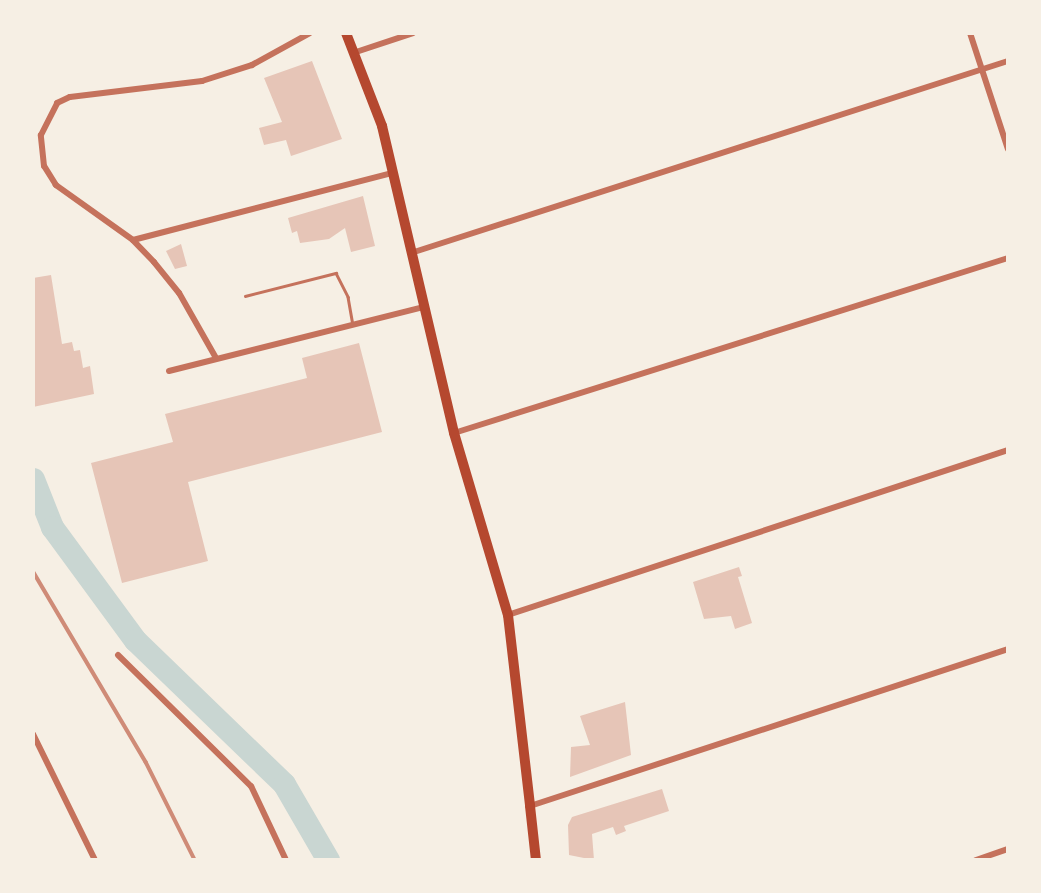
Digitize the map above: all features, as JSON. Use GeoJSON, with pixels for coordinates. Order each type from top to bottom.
{"type":"FeatureCollection","features":[{"type":"Feature","properties":{"kind":"main road"},"geometry":{"type":"LineString","coordinates":[[346,33],[376,104],[454,433],[508,615],[536,860]]}},
{"type":"Feature","properties":{"kind":"street"},"geometry":{"type":"LineString","coordinates":[[216,359],[179,293],[133,240],[67,196],[44,166],[41,135],[57,103],[86,94],[174,86],[225,74],[310,33]]}},
{"type":"Feature","properties":{"kind":"street"},"geometry":{"type":"LineString","coordinates":[[356,52],[413,33]]}},
{"type":"Feature","properties":{"kind":"street"},"geometry":{"type":"LineString","coordinates":[[971,33],[1008,149]]}},
{"type":"Feature","properties":{"kind":"street"},"geometry":{"type":"LineString","coordinates":[[411,253],[1008,61]]}},
{"type":"Feature","properties":{"kind":"street"},"geometry":{"type":"LineString","coordinates":[[133,240],[393,173]]}},
{"type":"Feature","properties":{"kind":"street"},"geometry":{"type":"LineString","coordinates":[[454,433],[1008,258]]}},
{"type":"Feature","properties":{"kind":"street"},"geometry":{"type":"LineString","coordinates":[[169,371],[423,307]]}},
{"type":"Feature","properties":{"kind":"street"},"geometry":{"type":"LineString","coordinates":[[508,615],[1008,450]]}},
{"type":"Feature","properties":{"kind":"street"},"geometry":{"type":"LineString","coordinates":[[530,806],[1008,649]]}},
{"type":"Feature","properties":{"kind":"street"},"geometry":{"type":"LineString","coordinates":[[118,654],[251,786],[286,860]]}},
{"type":"Feature","properties":{"kind":"street"},"geometry":{"type":"LineString","coordinates":[[33,734],[95,860]]}},
{"type":"Feature","properties":{"kind":"street"},"geometry":{"type":"LineString","coordinates":[[976,860],[1008,849]]}},
{"type":"Feature","properties":{"kind":"lane"},"geometry":{"type":"LineString","coordinates":[[245,296],[336,273],[348,297],[354,324]]}},
{"type":"Feature","properties":{"kind":"building"},"geometry":{"type":"Polygon","coordinates":[[[312,61],[342,139],[291,156],[286,140],[264,145],[259,128],[282,122],[264,78],[312,61]]]}},
{"type":"Feature","properties":{"kind":"building"},"geometry":{"type":"Polygon","coordinates":[[[363,196],[375,246],[351,252],[345,228],[329,239],[300,243],[297,231],[292,233],[288,218],[363,196]]]}},
{"type":"Feature","properties":{"kind":"building"},"geometry":{"type":"Polygon","coordinates":[[[181,244],[187,266],[175,269],[166,251],[181,244]]]}},
{"type":"Feature","properties":{"kind":"building"},"geometry":{"type":"Polygon","coordinates":[[[51,275],[62,344],[72,342],[74,351],[80,350],[83,368],[90,366],[94,394],[33,407],[33,278],[51,275]]]}},
{"type":"Feature","properties":{"kind":"building"},"geometry":{"type":"Polygon","coordinates":[[[359,343],[382,432],[188,482],[208,561],[122,583],[91,463],[173,442],[165,414],[307,378],[302,358],[359,343]]]}},
{"type":"Feature","properties":{"kind":"building"},"geometry":{"type":"Polygon","coordinates":[[[739,567],[742,576],[738,577],[752,623],[735,629],[731,616],[704,619],[693,582],[739,567]]]}},
{"type":"Feature","properties":{"kind":"building"},"geometry":{"type":"Polygon","coordinates":[[[625,702],[631,755],[570,777],[571,747],[590,745],[580,716],[625,702]]]}},
{"type":"Feature","properties":{"kind":"building"},"geometry":{"type":"Polygon","coordinates":[[[662,789],[669,811],[624,826],[626,831],[616,835],[613,827],[592,834],[594,860],[569,855],[568,825],[572,817],[662,789]]]}},
{"type":"Feature","properties":{"kind":"waterway"},"geometry":{"type":"LineString","coordinates":[[33,479],[52,527],[135,640],[284,784],[328,860]]}},
{"type":"Feature","properties":{"kind":"railway"},"geometry":{"type":"LineString","coordinates":[[33,571],[146,762],[195,860]]}}]}
